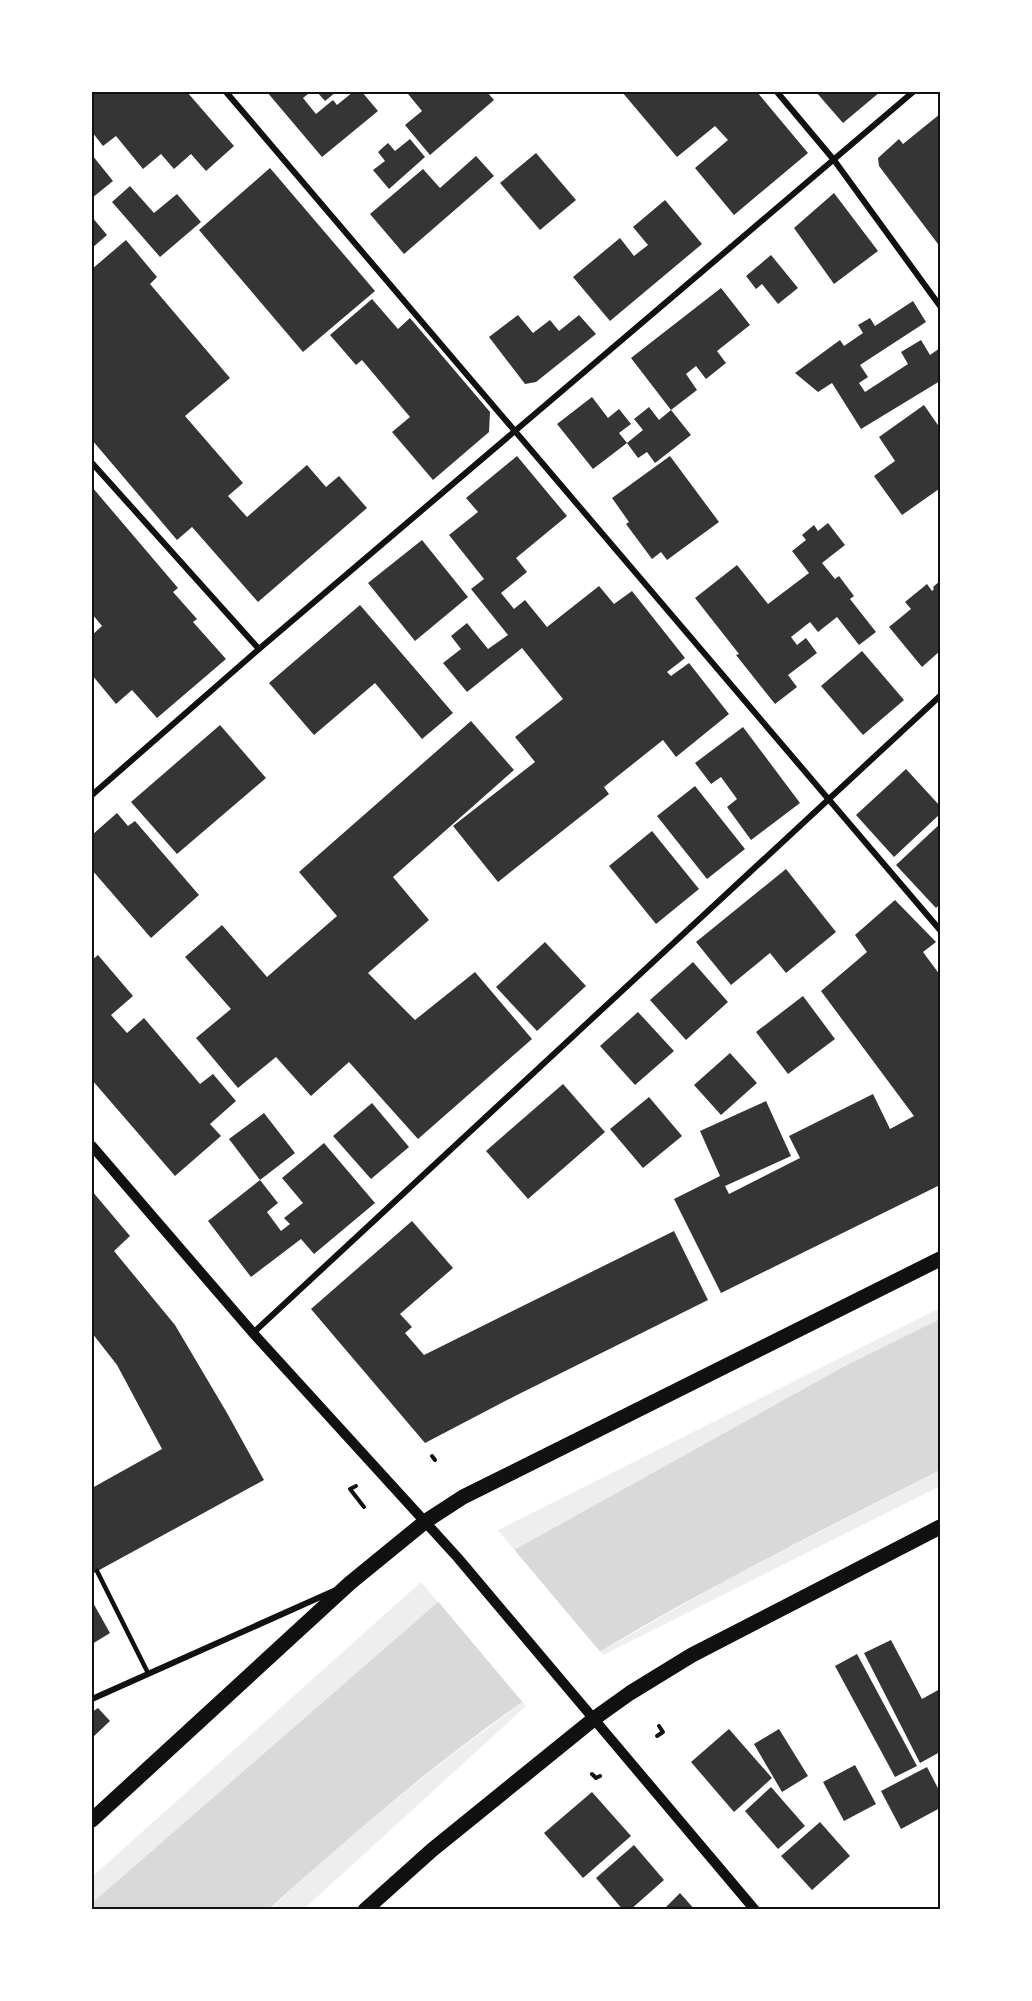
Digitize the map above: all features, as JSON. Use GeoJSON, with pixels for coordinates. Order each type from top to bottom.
{"type":"FeatureCollection","features":[{"type":"Feature","properties":{"kind":"main road"},"geometry":{"type":"LineString","coordinates":[[92,1820],[350,1583],[426,1521],[463,1497],[506,1474],[940,1259]]}},
{"type":"Feature","properties":{"kind":"main road"},"geometry":{"type":"LineString","coordinates":[[365,1910],[432,1850],[595,1718],[630,1693],[692,1655],[940,1527]]}},
{"type":"Feature","properties":{"kind":"street"},"geometry":{"type":"LineString","coordinates":[[226,92],[940,930]]}},
{"type":"Feature","properties":{"kind":"street"},"geometry":{"type":"LineString","coordinates":[[777,92],[834,159],[940,306]]}},
{"type":"Feature","properties":{"kind":"street"},"geometry":{"type":"LineString","coordinates":[[92,795],[259,649],[914,92]]}},
{"type":"Feature","properties":{"kind":"street"},"geometry":{"type":"LineString","coordinates":[[92,463],[259,649]]}},
{"type":"Feature","properties":{"kind":"street"},"geometry":{"type":"LineString","coordinates":[[253,1333],[940,696]]}},
{"type":"Feature","properties":{"kind":"street"},"geometry":{"type":"LineString","coordinates":[[92,1146],[253,1333],[426,1521],[564,1681],[643,1779],[755,1910]]}},
{"type":"Feature","properties":{"kind":"street"},"geometry":{"type":"LineString","coordinates":[[92,1699],[350,1583]]}},
{"type":"Feature","properties":{"kind":"lane"},"geometry":{"type":"LineString","coordinates":[[97,1571],[148,1673]]}},
{"type":"Feature","properties":{"kind":"path"},"geometry":{"type":"LineString","coordinates":[[432,1455],[435,1460]]}},
{"type":"Feature","properties":{"kind":"path"},"geometry":{"type":"LineString","coordinates":[[356,1486],[350,1489],[364,1507]]}},
{"type":"Feature","properties":{"kind":"path"},"geometry":{"type":"LineString","coordinates":[[657,1736],[663,1732],[659,1726]]}},
{"type":"Feature","properties":{"kind":"path"},"geometry":{"type":"LineString","coordinates":[[592,1774],[596,1778],[600,1776]]}},
{"type":"Feature","properties":{"kind":"shaded area"},"geometry":{"type":"Polygon","coordinates":[[[940,1308],[940,1319],[843,1367],[514,1550],[498,1530],[940,1308]]]}},
{"type":"Feature","properties":{"kind":"shaded area"},"geometry":{"type":"Polygon","coordinates":[[[940,1319],[940,1470],[727,1580],[642,1627],[557,1679],[429,1772],[269,1909],[92,1910],[92,1903],[438,1602],[514,1550],[843,1367],[940,1319]]]}},
{"type":"Feature","properties":{"kind":"shaded area"},"geometry":{"type":"Polygon","coordinates":[[[940,1470],[940,1486],[603,1655],[600,1652],[724,1581],[940,1470]]]}},
{"type":"Feature","properties":{"kind":"shaded area"},"geometry":{"type":"Polygon","coordinates":[[[421,1582],[438,1602],[92,1903],[92,1877],[421,1582]]]}},
{"type":"Feature","properties":{"kind":"shaded area"},"geometry":{"type":"Polygon","coordinates":[[[523,1702],[526,1706],[304,1909],[269,1910],[352,1834],[523,1702]]]}},
{"type":"Feature","properties":{"kind":"pier"},"geometry":{"type":"Polygon","coordinates":[[[512,1547],[602,1654],[525,1705],[436,1599],[512,1547]]]}},
{"type":"Feature","properties":{"kind":"building"},"geometry":{"type":"Polygon","coordinates":[[[92,92],[187,92],[234,146],[206,171],[191,154],[174,169],[161,154],[143,169],[116,136],[103,146],[92,132],[92,92]]]}},
{"type":"Feature","properties":{"kind":"building"},"geometry":{"type":"Polygon","coordinates":[[[267,92],[305,92],[308,94],[303,98],[316,114],[333,100],[337,105],[353,92],[362,92],[378,111],[322,157],[267,92]]]}},
{"type":"Feature","properties":{"kind":"building"},"geometry":{"type":"Polygon","coordinates":[[[317,92],[336,92],[325,101],[317,92]]]}},
{"type":"Feature","properties":{"kind":"building"},"geometry":{"type":"Polygon","coordinates":[[[411,92],[487,92],[494,100],[430,155],[405,125],[422,111],[408,94],[411,92]]]}},
{"type":"Feature","properties":{"kind":"building"},"geometry":{"type":"Polygon","coordinates":[[[622,92],[757,92],[808,153],[734,215],[695,168],[728,140],[715,126],[677,157],[622,92]]]}},
{"type":"Feature","properties":{"kind":"building"},"geometry":{"type":"Polygon","coordinates":[[[816,92],[880,92],[843,123],[816,92]]]}},
{"type":"Feature","properties":{"kind":"building"},"geometry":{"type":"Polygon","coordinates":[[[940,114],[940,242],[938,244],[879,166],[878,158],[899,139],[903,144],[940,114]]]}},
{"type":"Feature","properties":{"kind":"building"},"geometry":{"type":"Polygon","coordinates":[[[410,139],[425,157],[389,189],[373,170],[385,161],[378,152],[388,143],[395,151],[410,139]]]}},
{"type":"Feature","properties":{"kind":"building"},"geometry":{"type":"Polygon","coordinates":[[[536,153],[576,200],[540,230],[500,183],[536,153]]]}},
{"type":"Feature","properties":{"kind":"building"},"geometry":{"type":"Polygon","coordinates":[[[92,155],[113,181],[92,198],[92,155]]]}},
{"type":"Feature","properties":{"kind":"building"},"geometry":{"type":"Polygon","coordinates":[[[476,156],[494,176],[404,254],[370,214],[423,169],[440,188],[476,156]]]}},
{"type":"Feature","properties":{"kind":"building"},"geometry":{"type":"Polygon","coordinates":[[[270,168],[375,291],[303,352],[199,230],[270,168]]]}},
{"type":"Feature","properties":{"kind":"building"},"geometry":{"type":"Polygon","coordinates":[[[130,186],[154,213],[177,194],[201,222],[160,257],[112,202],[130,186]]]}},
{"type":"Feature","properties":{"kind":"building"},"geometry":{"type":"Polygon","coordinates":[[[834,193],[878,251],[834,284],[794,228],[834,193]]]}},
{"type":"Feature","properties":{"kind":"building"},"geometry":{"type":"Polygon","coordinates":[[[665,200],[702,244],[610,321],[573,277],[620,238],[634,256],[648,245],[633,227],[665,200]]]}},
{"type":"Feature","properties":{"kind":"building"},"geometry":{"type":"Polygon","coordinates":[[[92,217],[107,235],[92,248],[92,217]]]}},
{"type":"Feature","properties":{"kind":"building"},"geometry":{"type":"Polygon","coordinates":[[[126,240],[157,277],[150,284],[230,378],[185,416],[243,483],[228,496],[247,517],[307,465],[326,487],[339,476],[367,508],[258,602],[192,527],[177,540],[92,440],[92,269],[126,240]]]}},
{"type":"Feature","properties":{"kind":"building"},"geometry":{"type":"Polygon","coordinates":[[[771,255],[798,288],[778,304],[762,284],[756,289],[746,276],[771,255]]]}},
{"type":"Feature","properties":{"kind":"building"},"geometry":{"type":"Polygon","coordinates":[[[721,288],[750,325],[717,351],[726,363],[706,379],[696,366],[686,374],[697,390],[671,410],[631,358],[721,288]]]}},
{"type":"Feature","properties":{"kind":"building"},"geometry":{"type":"Polygon","coordinates":[[[372,299],[398,329],[410,318],[490,412],[489,432],[433,480],[392,432],[410,417],[362,360],[356,365],[330,335],[372,299]]]}},
{"type":"Feature","properties":{"kind":"building"},"geometry":{"type":"Polygon","coordinates":[[[913,301],[926,322],[860,365],[868,377],[859,383],[865,392],[908,364],[901,352],[921,340],[930,355],[940,348],[940,381],[861,429],[832,383],[818,392],[795,373],[840,340],[844,346],[863,333],[858,325],[870,318],[875,326],[913,301]]]}},
{"type":"Feature","properties":{"kind":"building"},"geometry":{"type":"Polygon","coordinates":[[[518,315],[533,333],[550,320],[559,331],[579,315],[596,334],[536,382],[525,384],[489,337],[518,315]]]}},
{"type":"Feature","properties":{"kind":"building"},"geometry":{"type":"Polygon","coordinates":[[[592,397],[608,418],[619,409],[631,424],[619,433],[627,443],[593,469],[557,424],[592,397]]]}},
{"type":"Feature","properties":{"kind":"building"},"geometry":{"type":"Polygon","coordinates":[[[924,405],[940,428],[940,492],[939,489],[902,515],[874,476],[895,461],[879,437],[924,405]]]}},
{"type":"Feature","properties":{"kind":"building"},"geometry":{"type":"Polygon","coordinates":[[[649,407],[659,420],[671,410],[691,435],[655,463],[647,452],[638,458],[627,443],[643,430],[634,419],[649,407]]]}},
{"type":"Feature","properties":{"kind":"building"},"geometry":{"type":"Polygon","coordinates":[[[517,456],[567,516],[516,558],[527,572],[501,593],[514,609],[525,600],[547,627],[599,586],[614,604],[632,591],[685,658],[667,672],[671,676],[689,663],[729,714],[676,757],[663,740],[604,787],[609,794],[498,882],[453,826],[535,762],[515,737],[563,699],[522,648],[467,692],[443,663],[461,649],[451,636],[467,623],[488,649],[508,635],[471,589],[484,579],[449,535],[478,512],[466,498],[517,456]]]}},
{"type":"Feature","properties":{"kind":"building"},"geometry":{"type":"Polygon","coordinates":[[[670,456],[719,522],[667,560],[661,552],[652,559],[626,524],[629,522],[612,498],[670,456]]]}},
{"type":"Feature","properties":{"kind":"building"},"geometry":{"type":"Polygon","coordinates":[[[92,487],[178,588],[173,592],[197,619],[193,622],[226,659],[157,718],[132,690],[116,704],[92,675],[92,635],[102,626],[92,614],[92,487]]]}},
{"type":"Feature","properties":{"kind":"building"},"geometry":{"type":"Polygon","coordinates":[[[828,523],[845,545],[822,563],[835,579],[839,576],[854,596],[850,599],[876,632],[859,645],[837,617],[818,632],[810,622],[791,637],[797,645],[806,638],[817,653],[788,675],[797,687],[775,704],[695,598],[737,565],[768,604],[809,573],[792,551],[806,540],[802,535],[814,525],[818,531],[828,523]]]}},
{"type":"Feature","properties":{"kind":"building"},"geometry":{"type":"Polygon","coordinates":[[[422,540],[468,597],[415,641],[368,583],[422,540]]]}},
{"type":"Feature","properties":{"kind":"building"},"geometry":{"type":"Polygon","coordinates":[[[940,581],[940,651],[922,667],[889,627],[911,609],[905,602],[927,584],[932,591],[940,581]]]}},
{"type":"Feature","properties":{"kind":"building"},"geometry":{"type":"Polygon","coordinates":[[[360,605],[453,713],[422,739],[375,683],[314,735],[269,683],[360,605]]]}},
{"type":"Feature","properties":{"kind":"building"},"geometry":{"type":"Polygon","coordinates":[[[862,651],[904,700],[863,735],[821,686],[862,651]]]}},
{"type":"Feature","properties":{"kind":"building"},"geometry":{"type":"Polygon","coordinates":[[[471,721],[514,770],[393,877],[429,920],[368,973],[415,1020],[475,972],[532,1039],[418,1139],[349,1062],[311,1096],[276,1057],[238,1088],[196,1038],[231,1009],[185,957],[222,925],[267,977],[337,916],[299,872],[471,721]]]}},
{"type":"Feature","properties":{"kind":"building"},"geometry":{"type":"Polygon","coordinates":[[[220,725],[266,778],[177,854],[131,802],[220,725]]]}},
{"type":"Feature","properties":{"kind":"building"},"geometry":{"type":"Polygon","coordinates":[[[743,727],[800,803],[751,840],[727,807],[737,799],[721,777],[711,784],[695,763],[743,727]]]}},
{"type":"Feature","properties":{"kind":"building"},"geometry":{"type":"Polygon","coordinates":[[[906,769],[940,806],[940,814],[894,857],[856,815],[906,769]]]}},
{"type":"Feature","properties":{"kind":"building"},"geometry":{"type":"Polygon","coordinates":[[[695,786],[745,849],[707,879],[657,816],[695,786]]]}},
{"type":"Feature","properties":{"kind":"building"},"geometry":{"type":"Polygon","coordinates":[[[117,813],[128,826],[135,821],[199,895],[151,938],[92,870],[92,835],[117,813]]]}},
{"type":"Feature","properties":{"kind":"building"},"geometry":{"type":"Polygon","coordinates":[[[940,824],[940,904],[936,908],[896,865],[940,824]]]}},
{"type":"Feature","properties":{"kind":"building"},"geometry":{"type":"Polygon","coordinates":[[[652,831],[699,889],[656,924],[609,866],[652,831]]]}},
{"type":"Feature","properties":{"kind":"building"},"geometry":{"type":"Polygon","coordinates":[[[786,869],[836,932],[786,973],[770,953],[731,985],[696,942],[786,869]]]}},
{"type":"Feature","properties":{"kind":"building"},"geometry":{"type":"Polygon","coordinates":[[[895,900],[936,942],[923,952],[940,975],[940,1185],[721,1293],[674,1199],[720,1176],[700,1131],[766,1101],[791,1156],[725,1186],[729,1194],[800,1158],[789,1136],[873,1094],[890,1129],[914,1116],[821,991],[867,952],[855,935],[895,900]]]}},
{"type":"Feature","properties":{"kind":"building"},"geometry":{"type":"Polygon","coordinates":[[[545,942],[586,986],[537,1031],[496,987],[545,942]]]}},
{"type":"Feature","properties":{"kind":"building"},"geometry":{"type":"Polygon","coordinates":[[[98,955],[133,996],[111,1015],[127,1033],[144,1018],[200,1084],[213,1074],[236,1101],[210,1124],[221,1136],[175,1176],[92,1080],[92,960],[98,955]]]}},
{"type":"Feature","properties":{"kind":"building"},"geometry":{"type":"Polygon","coordinates":[[[693,962],[728,1002],[686,1040],[650,1000],[693,962]]]}},
{"type":"Feature","properties":{"kind":"building"},"geometry":{"type":"Polygon","coordinates":[[[803,996],[835,1039],[788,1074],[756,1032],[803,996]]]}},
{"type":"Feature","properties":{"kind":"building"},"geometry":{"type":"Polygon","coordinates":[[[638,1012],[674,1051],[635,1085],[600,1046],[638,1012]]]}},
{"type":"Feature","properties":{"kind":"building"},"geometry":{"type":"Polygon","coordinates":[[[730,1053],[757,1083],[721,1115],[694,1085],[730,1053]]]}},
{"type":"Feature","properties":{"kind":"building"},"geometry":{"type":"Polygon","coordinates":[[[563,1084],[605,1132],[528,1199],[486,1151],[563,1084]]]}},
{"type":"Feature","properties":{"kind":"building"},"geometry":{"type":"Polygon","coordinates":[[[649,1097],[682,1136],[643,1168],[610,1129],[649,1097]]]}},
{"type":"Feature","properties":{"kind":"building"},"geometry":{"type":"Polygon","coordinates":[[[372,1103],[409,1147],[371,1179],[333,1136],[372,1103]]]}},
{"type":"Feature","properties":{"kind":"building"},"geometry":{"type":"Polygon","coordinates":[[[264,1113],[295,1153],[260,1180],[229,1139],[264,1113]]]}},
{"type":"Feature","properties":{"kind":"building"},"geometry":{"type":"Polygon","coordinates":[[[324,1143],[375,1203],[314,1254],[301,1239],[251,1277],[208,1221],[260,1180],[278,1203],[267,1212],[281,1231],[290,1224],[284,1218],[303,1203],[282,1178],[324,1143]]]}},
{"type":"Feature","properties":{"kind":"building"},"geometry":{"type":"Polygon","coordinates":[[[92,1191],[130,1236],[114,1251],[175,1325],[264,1480],[92,1574],[92,1488],[162,1449],[117,1365],[92,1333],[92,1191]]]}},
{"type":"Feature","properties":{"kind":"building"},"geometry":{"type":"Polygon","coordinates":[[[412,1221],[453,1268],[400,1314],[412,1327],[405,1333],[424,1355],[674,1231],[708,1300],[425,1443],[311,1309],[412,1221]]]}},
{"type":"Feature","properties":{"kind":"building"},"geometry":{"type":"Polygon","coordinates":[[[92,1601],[110,1633],[92,1644],[92,1601]]]}},
{"type":"Feature","properties":{"kind":"building"},"geometry":{"type":"Polygon","coordinates":[[[891,1640],[922,1699],[940,1689],[940,1752],[920,1763],[864,1653],[891,1640]]]}},
{"type":"Feature","properties":{"kind":"building"},"geometry":{"type":"Polygon","coordinates":[[[857,1654],[917,1766],[895,1777],[835,1666],[857,1654]]]}},
{"type":"Feature","properties":{"kind":"building"},"geometry":{"type":"Polygon","coordinates":[[[98,1708],[110,1721],[92,1738],[92,1712],[98,1708]]]}},
{"type":"Feature","properties":{"kind":"building"},"geometry":{"type":"Polygon","coordinates":[[[729,1729],[772,1778],[734,1812],[691,1762],[729,1729]]]}},
{"type":"Feature","properties":{"kind":"building"},"geometry":{"type":"Polygon","coordinates":[[[779,1729],[808,1776],[782,1792],[754,1744],[779,1729]]]}},
{"type":"Feature","properties":{"kind":"building"},"geometry":{"type":"Polygon","coordinates":[[[855,1765],[876,1804],[844,1821],[823,1782],[855,1765]]]}},
{"type":"Feature","properties":{"kind":"building"},"geometry":{"type":"Polygon","coordinates":[[[927,1767],[940,1792],[940,1808],[901,1829],[881,1791],[927,1767]]]}},
{"type":"Feature","properties":{"kind":"building"},"geometry":{"type":"Polygon","coordinates":[[[771,1787],[805,1826],[778,1849],[745,1811],[771,1787]]]}},
{"type":"Feature","properties":{"kind":"building"},"geometry":{"type":"Polygon","coordinates":[[[592,1792],[631,1836],[583,1878],[544,1833],[592,1792]]]}},
{"type":"Feature","properties":{"kind":"building"},"geometry":{"type":"Polygon","coordinates":[[[820,1822],[850,1856],[812,1890],[781,1856],[820,1822]]]}},
{"type":"Feature","properties":{"kind":"building"},"geometry":{"type":"Polygon","coordinates":[[[634,1845],[664,1880],[630,1910],[623,1910],[596,1878],[634,1845]]]}},
{"type":"Feature","properties":{"kind":"building"},"geometry":{"type":"Polygon","coordinates":[[[680,1893],[695,1910],[663,1910],[680,1893]]]}}]}
